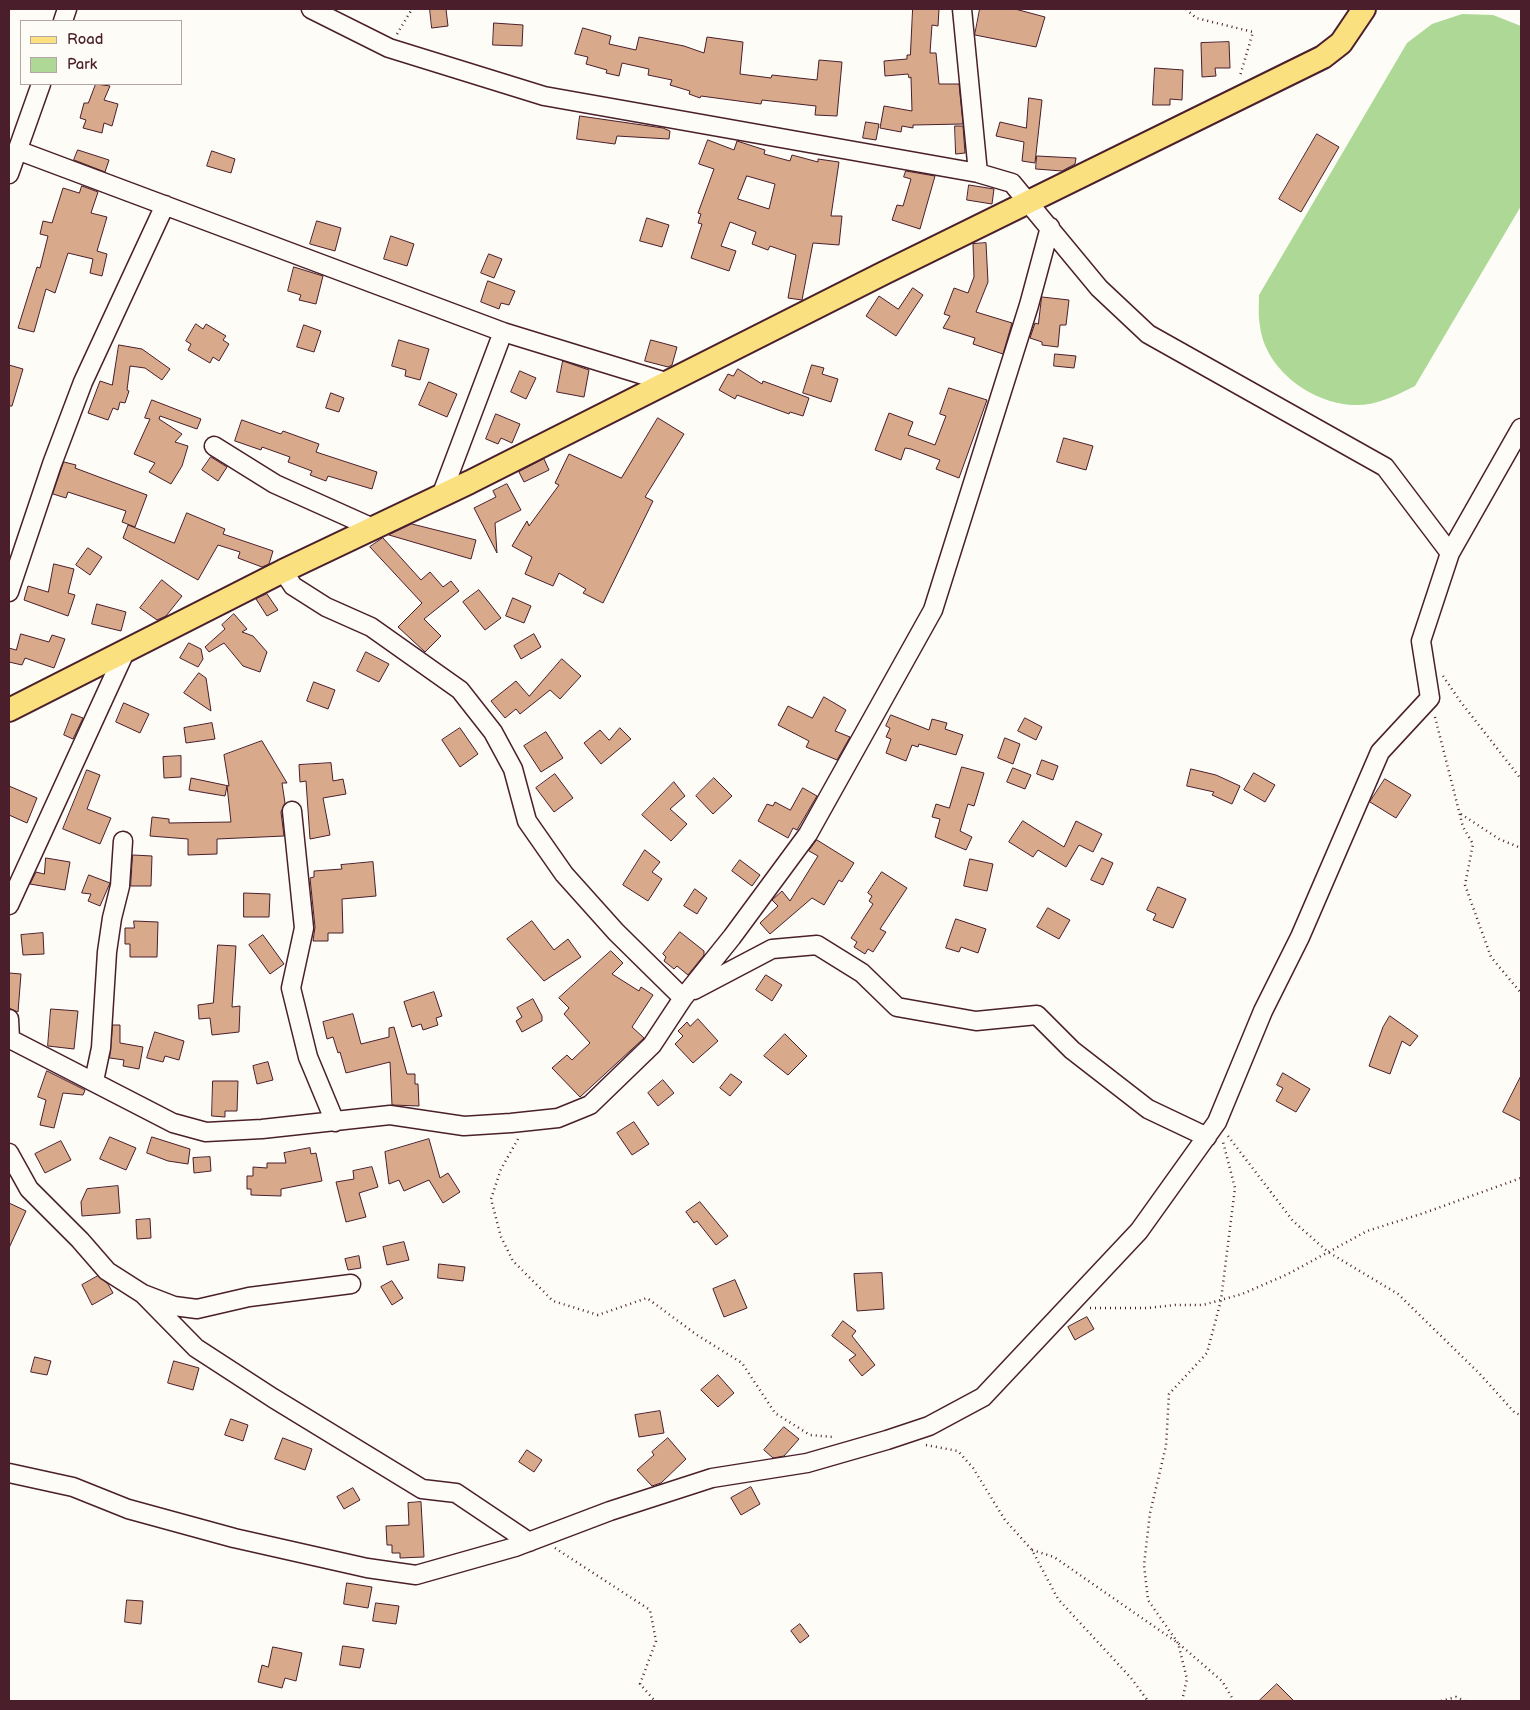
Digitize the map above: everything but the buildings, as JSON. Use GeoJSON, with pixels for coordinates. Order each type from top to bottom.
{"type":"FeatureCollection","features":[{"type":"Feature","properties":{"kind":"main road"},"geometry":{"type":"LineString","coordinates":[[13,704],[125,652],[284,571],[441,496],[666,382],[1030,203],[1230,102],[1323,58],[1341,43],[1364,9]]}},
{"type":"Feature","properties":{"kind":"street"},"geometry":{"type":"LineString","coordinates":[[311,9],[388,48],[544,96],[978,173],[1012,183],[1099,288],[1148,334],[1385,467],[1450,553]]}},
{"type":"Feature","properties":{"kind":"street"},"geometry":{"type":"LineString","coordinates":[[962,9],[978,173]]}},
{"type":"Feature","properties":{"kind":"street"},"geometry":{"type":"LineString","coordinates":[[9,174],[41,85]]}},
{"type":"Feature","properties":{"kind":"street"},"geometry":{"type":"LineString","coordinates":[[18,150],[503,332],[666,382]]}},
{"type":"Feature","properties":{"kind":"street"},"geometry":{"type":"LineString","coordinates":[[9,592],[52,464],[84,382],[165,205]]}},
{"type":"Feature","properties":{"kind":"street"},"geometry":{"type":"LineString","coordinates":[[9,1019],[10,1039],[173,1123],[206,1132],[335,1122],[390,1115],[464,1126],[558,1118],[590,1105],[652,1045],[685,996],[808,834],[933,610],[1029,306],[1050,227]]}},
{"type":"Feature","properties":{"kind":"street"},"geometry":{"type":"LineString","coordinates":[[441,496],[503,332]]}},
{"type":"Feature","properties":{"kind":"street"},"geometry":{"type":"LineString","coordinates":[[9,1473],[73,1487],[128,1509],[234,1538],[367,1568],[416,1575],[534,1540],[610,1511],[712,1478],[807,1463],[929,1426],[983,1397],[1139,1231],[1217,1122],[1263,1011],[1300,937],[1380,752],[1430,698],[1421,641],[1450,553],[1521,428]]}},
{"type":"Feature","properties":{"kind":"street"},"geometry":{"type":"LineString","coordinates":[[214,446],[275,484],[373,528]]}},
{"type":"Feature","properties":{"kind":"street"},"geometry":{"type":"LineString","coordinates":[[284,571],[292,586],[326,607],[371,627],[460,690],[493,732],[513,770],[527,821],[564,874],[616,932],[685,996]]}},
{"type":"Feature","properties":{"kind":"street"},"geometry":{"type":"LineString","coordinates":[[9,905],[125,652]]}},
{"type":"Feature","properties":{"kind":"street"},"geometry":{"type":"LineString","coordinates":[[292,811],[304,928],[291,988],[308,1057],[335,1122]]}},
{"type":"Feature","properties":{"kind":"street"},"geometry":{"type":"LineString","coordinates":[[94,1081],[101,1048],[107,952],[112,918],[120,886],[123,841]]}},
{"type":"Feature","properties":{"kind":"street"},"geometry":{"type":"LineString","coordinates":[[685,996],[772,949],[817,945],[862,974],[897,1007],[976,1021],[1037,1015],[1072,1050],[1148,1109],[1207,1137]]}},
{"type":"Feature","properties":{"kind":"street"},"geometry":{"type":"LineString","coordinates":[[9,1153],[29,1189],[80,1240],[107,1272],[143,1294],[174,1306],[197,1309],[249,1297],[351,1284]]}},
{"type":"Feature","properties":{"kind":"street"},"geometry":{"type":"LineString","coordinates":[[143,1294],[196,1348],[273,1398],[422,1489],[456,1493],[534,1540]]}},
{"type":"Feature","properties":{"kind":"path"},"geometry":{"type":"LineString","coordinates":[[388,48],[412,9]]}},
{"type":"Feature","properties":{"kind":"path"},"geometry":{"type":"LineString","coordinates":[[1186,9],[1196,18],[1253,32],[1247,58],[1230,102]]}},
{"type":"Feature","properties":{"kind":"path"},"geometry":{"type":"LineString","coordinates":[[1440,671],[1460,701],[1521,779]]}},
{"type":"Feature","properties":{"kind":"path"},"geometry":{"type":"LineString","coordinates":[[1430,698],[1463,827],[1473,844],[1465,885],[1491,957],[1521,993]]}},
{"type":"Feature","properties":{"kind":"path"},"geometry":{"type":"LineString","coordinates":[[1456,800],[1461,816],[1499,839],[1521,848]]}},
{"type":"Feature","properties":{"kind":"path"},"geometry":{"type":"LineString","coordinates":[[529,1121],[501,1169],[491,1199],[501,1236],[513,1261],[553,1301],[598,1315],[647,1298],[697,1335],[742,1363],[776,1413],[810,1435],[841,1438]]}},
{"type":"Feature","properties":{"kind":"path"},"geometry":{"type":"LineString","coordinates":[[1217,1122],[1293,1221],[1328,1252],[1398,1294],[1479,1373],[1515,1413],[1521,1415]]}},
{"type":"Feature","properties":{"kind":"path"},"geometry":{"type":"LineString","coordinates":[[1182,1701],[1187,1679],[1178,1643],[1148,1600],[1144,1565],[1150,1512],[1166,1446],[1169,1394],[1207,1353],[1221,1300],[1235,1188],[1217,1122]]}},
{"type":"Feature","properties":{"kind":"path"},"geometry":{"type":"LineString","coordinates":[[1069,1307],[1148,1308],[1175,1305],[1204,1305],[1242,1294],[1288,1274],[1367,1231],[1424,1214],[1521,1178]]}},
{"type":"Feature","properties":{"kind":"path"},"geometry":{"type":"LineString","coordinates":[[921,1445],[958,1451],[973,1468],[1004,1520],[1032,1550],[1058,1599],[1131,1678],[1148,1701]]}},
{"type":"Feature","properties":{"kind":"path"},"geometry":{"type":"LineString","coordinates":[[534,1540],[650,1610],[656,1641],[640,1684],[656,1701]]}},
{"type":"Feature","properties":{"kind":"path"},"geometry":{"type":"LineString","coordinates":[[1032,1550],[1054,1557],[1178,1643],[1222,1681],[1234,1701]]}},
{"type":"Feature","properties":{"kind":"path"},"geometry":{"type":"LineString","coordinates":[[1441,1701],[1456,1697],[1465,1701]]}},
{"type":"Feature","properties":{"kind":"green space"},"geometry":{"type":"Polygon","coordinates":[[[1462,14],[1493,15],[1521,26],[1521,206],[1415,386],[1393,397],[1370,404],[1353,405],[1321,398],[1293,381],[1271,356],[1264,342],[1260,326],[1259,295],[1407,43],[1432,24],[1462,14]]]}}]}
